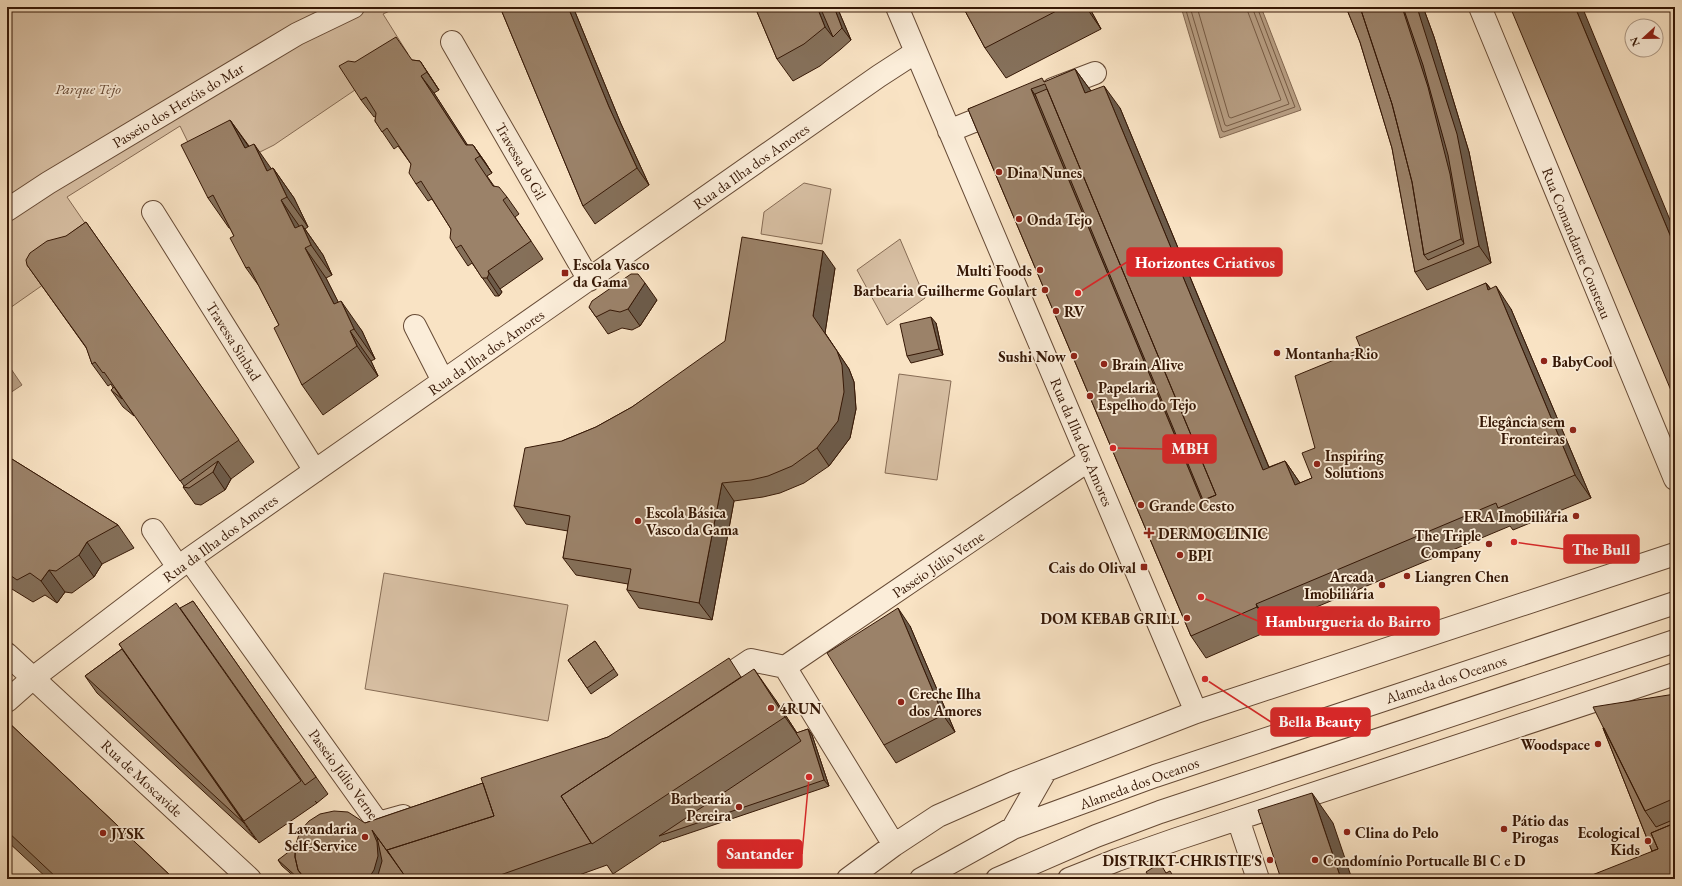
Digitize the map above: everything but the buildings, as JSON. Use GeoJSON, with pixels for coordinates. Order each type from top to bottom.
{"type":"FeatureCollection","features":[{"type":"Feature","properties":{"kind":"street","name":"Passeio dos Heróis do Mar"},"geometry":{"type":"LineString","coordinates":[[7,210],[297,34],[353,7]]}},
{"type":"Feature","properties":{"kind":"street"},"geometry":{"type":"LineString","coordinates":[[896,7],[916,52]]}},
{"type":"Feature","properties":{"kind":"street","name":"Rua Comandante Cousteau"},"geometry":{"type":"LineString","coordinates":[[1480,7],[1675,479]]}},
{"type":"Feature","properties":{"kind":"street","name":"Travessa do Gil"},"geometry":{"type":"LineString","coordinates":[[452,42],[589,280]]}},
{"type":"Feature","properties":{"kind":"street","name":"Rua da Ilha dos Amores"},"geometry":{"type":"LineString","coordinates":[[7,702],[33,678],[183,563],[879,76],[916,52],[1196,712]]}},
{"type":"Feature","properties":{"kind":"street"},"geometry":{"type":"LineString","coordinates":[[949,131],[1095,73]]}},
{"type":"Feature","properties":{"kind":"street","name":"Travessa Sinbad"},"geometry":{"type":"LineString","coordinates":[[153,212],[315,471]]}},
{"type":"Feature","properties":{"kind":"street"},"geometry":{"type":"LineString","coordinates":[[415,326],[443,381]]}},
{"type":"Feature","properties":{"kind":"street","name":"Passeio Júlio Verne"},"geometry":{"type":"LineString","coordinates":[[785,667],[1089,460]]}},
{"type":"Feature","properties":{"kind":"street"},"geometry":{"type":"LineString","coordinates":[[153,530],[183,563]]}},
{"type":"Feature","properties":{"kind":"street"},"geometry":{"type":"LineString","coordinates":[[848,879],[894,845],[938,816],[1046,770],[1196,712],[1675,554]]}},
{"type":"Feature","properties":{"kind":"street","name":"Passeio Júlio Verne"},"geometry":{"type":"LineString","coordinates":[[183,563],[378,823],[423,810]]}},
{"type":"Feature","properties":{"kind":"street","name":"Alameda dos Oceanos"},"geometry":{"type":"LineString","coordinates":[[921,879],[1013,828],[1155,776],[1675,603]]}},
{"type":"Feature","properties":{"kind":"street"},"geometry":{"type":"LineString","coordinates":[[997,879],[1096,836],[1160,812],[1675,641]]}},
{"type":"Feature","properties":{"kind":"street","name":"Rua de Moscavide"},"geometry":{"type":"LineString","coordinates":[[7,654],[250,879]]}},
{"type":"Feature","properties":{"kind":"street"},"geometry":{"type":"LineString","coordinates":[[693,698],[751,660],[785,667],[894,845]]}},
{"type":"Feature","properties":{"kind":"street"},"geometry":{"type":"LineString","coordinates":[[1069,879],[1117,860],[1238,819],[1675,674]]}},
{"type":"Feature","properties":{"kind":"street"},"geometry":{"type":"LineString","coordinates":[[1013,828],[1046,770]]}},
{"type":"Feature","properties":{"kind":"street"},"geometry":{"type":"LineString","coordinates":[[1238,819],[1258,879]]}},
{"type":"Feature","properties":{"kind":"street"},"geometry":{"type":"LineString","coordinates":[[1022,867],[1117,860]]}},
{"type":"Feature","properties":{"kind":"green space","name":"Parque Tejo"},"geometry":{"type":"Polygon","coordinates":[[[7,7],[398,7],[383,14],[408,54],[274,145],[206,179],[180,126],[67,197],[100,245],[7,310],[7,7]]]}},
{"type":"Feature","properties":{"kind":"green space"},"geometry":{"type":"Polygon","coordinates":[[[804,183],[831,189],[822,244],[761,234],[764,212],[804,183]]]}},
{"type":"Feature","properties":{"kind":"green space"},"geometry":{"type":"Polygon","coordinates":[[[900,239],[925,298],[887,325],[857,270],[900,239]]]}},
{"type":"Feature","properties":{"kind":"green space"},"geometry":{"type":"Polygon","coordinates":[[[899,374],[951,381],[937,480],[885,473],[899,374]]]}},
{"type":"Feature","properties":{"kind":"green space"},"geometry":{"type":"Polygon","coordinates":[[[384,573],[568,605],[548,721],[365,689],[384,573]]]}},
{"type":"Feature","properties":{"kind":"water"},"geometry":{"type":"Polygon","coordinates":[[[1181,7],[1261,7],[1301,110],[1220,138],[1181,7]]]}},
{"type":"Feature","properties":{"kind":"water"},"geometry":{"type":"Polygon","coordinates":[[[7,363],[22,385],[7,395],[7,363]]]}},
{"type":"Feature","properties":{"kind":"place","name":"Dina Nunes"},"geometry":{"type":"Point","coordinates":[999,172]}},
{"type":"Feature","properties":{"kind":"place","name":"Onda Tejo"},"geometry":{"type":"Point","coordinates":[1019,219]}},
{"type":"Feature","properties":{"kind":"place","name":"Multi Foods"},"geometry":{"type":"Point","coordinates":[1040,270]}},
{"type":"Feature","properties":{"kind":"place","name":"Escola Vasco da Gama"},"geometry":{"type":"Point","coordinates":[565,273]}},
{"type":"Feature","properties":{"kind":"place","name":"Barbearia Guilherme Goulart"},"geometry":{"type":"Point","coordinates":[1045,290]}},
{"type":"Feature","properties":{"kind":"place","name":"Horizontes Criativos"},"geometry":{"type":"Point","coordinates":[1078,293]}},
{"type":"Feature","properties":{"kind":"place","name":"RV"},"geometry":{"type":"Point","coordinates":[1056,311]}},
{"type":"Feature","properties":{"kind":"place","name":"Montanha-Rio"},"geometry":{"type":"Point","coordinates":[1277,353]}},
{"type":"Feature","properties":{"kind":"place","name":"Sushi Now"},"geometry":{"type":"Point","coordinates":[1074,356]}},
{"type":"Feature","properties":{"kind":"place","name":"BabyCool"},"geometry":{"type":"Point","coordinates":[1544,361]}},
{"type":"Feature","properties":{"kind":"place","name":"Brain Alive"},"geometry":{"type":"Point","coordinates":[1104,364]}},
{"type":"Feature","properties":{"kind":"place","name":"Papelaria Espelho do Tejo"},"geometry":{"type":"Point","coordinates":[1090,396]}},
{"type":"Feature","properties":{"kind":"place","name":"Elegância sem Fronteiras"},"geometry":{"type":"Point","coordinates":[1573,430]}},
{"type":"Feature","properties":{"kind":"place","name":"MBH"},"geometry":{"type":"Point","coordinates":[1113,448]}},
{"type":"Feature","properties":{"kind":"place","name":"Inspiring Solutions"},"geometry":{"type":"Point","coordinates":[1317,464]}},
{"type":"Feature","properties":{"kind":"place","name":"Grande Cesto"},"geometry":{"type":"Point","coordinates":[1141,505]}},
{"type":"Feature","properties":{"kind":"place","name":"ERA Imobiliária"},"geometry":{"type":"Point","coordinates":[1576,516]}},
{"type":"Feature","properties":{"kind":"place","name":"Escola Básica Vasco da Gama"},"geometry":{"type":"Point","coordinates":[638,521]}},
{"type":"Feature","properties":{"kind":"place","name":"DERMOCLINIC"},"geometry":{"type":"Point","coordinates":[1149,533]}},
{"type":"Feature","properties":{"kind":"place","name":"The Bull"},"geometry":{"type":"Point","coordinates":[1514,542]}},
{"type":"Feature","properties":{"kind":"place","name":"The Triple Company"},"geometry":{"type":"Point","coordinates":[1489,544]}},
{"type":"Feature","properties":{"kind":"place","name":"BPI"},"geometry":{"type":"Point","coordinates":[1180,555]}},
{"type":"Feature","properties":{"kind":"place","name":"Cais do Olival"},"geometry":{"type":"Point","coordinates":[1144,567]}},
{"type":"Feature","properties":{"kind":"place","name":"Liangren Chen"},"geometry":{"type":"Point","coordinates":[1407,576]}},
{"type":"Feature","properties":{"kind":"place","name":"Arcada Imobiliária"},"geometry":{"type":"Point","coordinates":[1382,585]}},
{"type":"Feature","properties":{"kind":"place","name":"Hamburgueria do Bairro"},"geometry":{"type":"Point","coordinates":[1201,597]}},
{"type":"Feature","properties":{"kind":"place","name":"DOM KEBAB GRILL"},"geometry":{"type":"Point","coordinates":[1187,618]}},
{"type":"Feature","properties":{"kind":"place","name":"Bella Beauty"},"geometry":{"type":"Point","coordinates":[1205,679]}},
{"type":"Feature","properties":{"kind":"place","name":"Creche Ilha dos Amores"},"geometry":{"type":"Point","coordinates":[901,702]}},
{"type":"Feature","properties":{"kind":"place","name":"4RUN"},"geometry":{"type":"Point","coordinates":[771,708]}},
{"type":"Feature","properties":{"kind":"place","name":"Woodspace"},"geometry":{"type":"Point","coordinates":[1598,744]}},
{"type":"Feature","properties":{"kind":"place","name":"Santander"},"geometry":{"type":"Point","coordinates":[809,777]}},
{"type":"Feature","properties":{"kind":"place","name":"Barbearia Pereira"},"geometry":{"type":"Point","coordinates":[739,807]}},
{"type":"Feature","properties":{"kind":"place","name":"Pátio das Pirogas"},"geometry":{"type":"Point","coordinates":[1504,829]}},
{"type":"Feature","properties":{"kind":"place","name":"Clina do Pelo"},"geometry":{"type":"Point","coordinates":[1347,832]}},
{"type":"Feature","properties":{"kind":"place","name":"JYSK"},"geometry":{"type":"Point","coordinates":[103,833]}},
{"type":"Feature","properties":{"kind":"place","name":"Lavandaria Self-Service"},"geometry":{"type":"Point","coordinates":[365,837]}},
{"type":"Feature","properties":{"kind":"place","name":"Ecological Kids"},"geometry":{"type":"Point","coordinates":[1648,841]}},
{"type":"Feature","properties":{"kind":"place","name":"DISTRIKT-CHRISTIE'S"},"geometry":{"type":"Point","coordinates":[1270,860]}},
{"type":"Feature","properties":{"kind":"place","name":"Condomínio Portucalle Bl C e D"},"geometry":{"type":"Point","coordinates":[1315,860]}}]}
